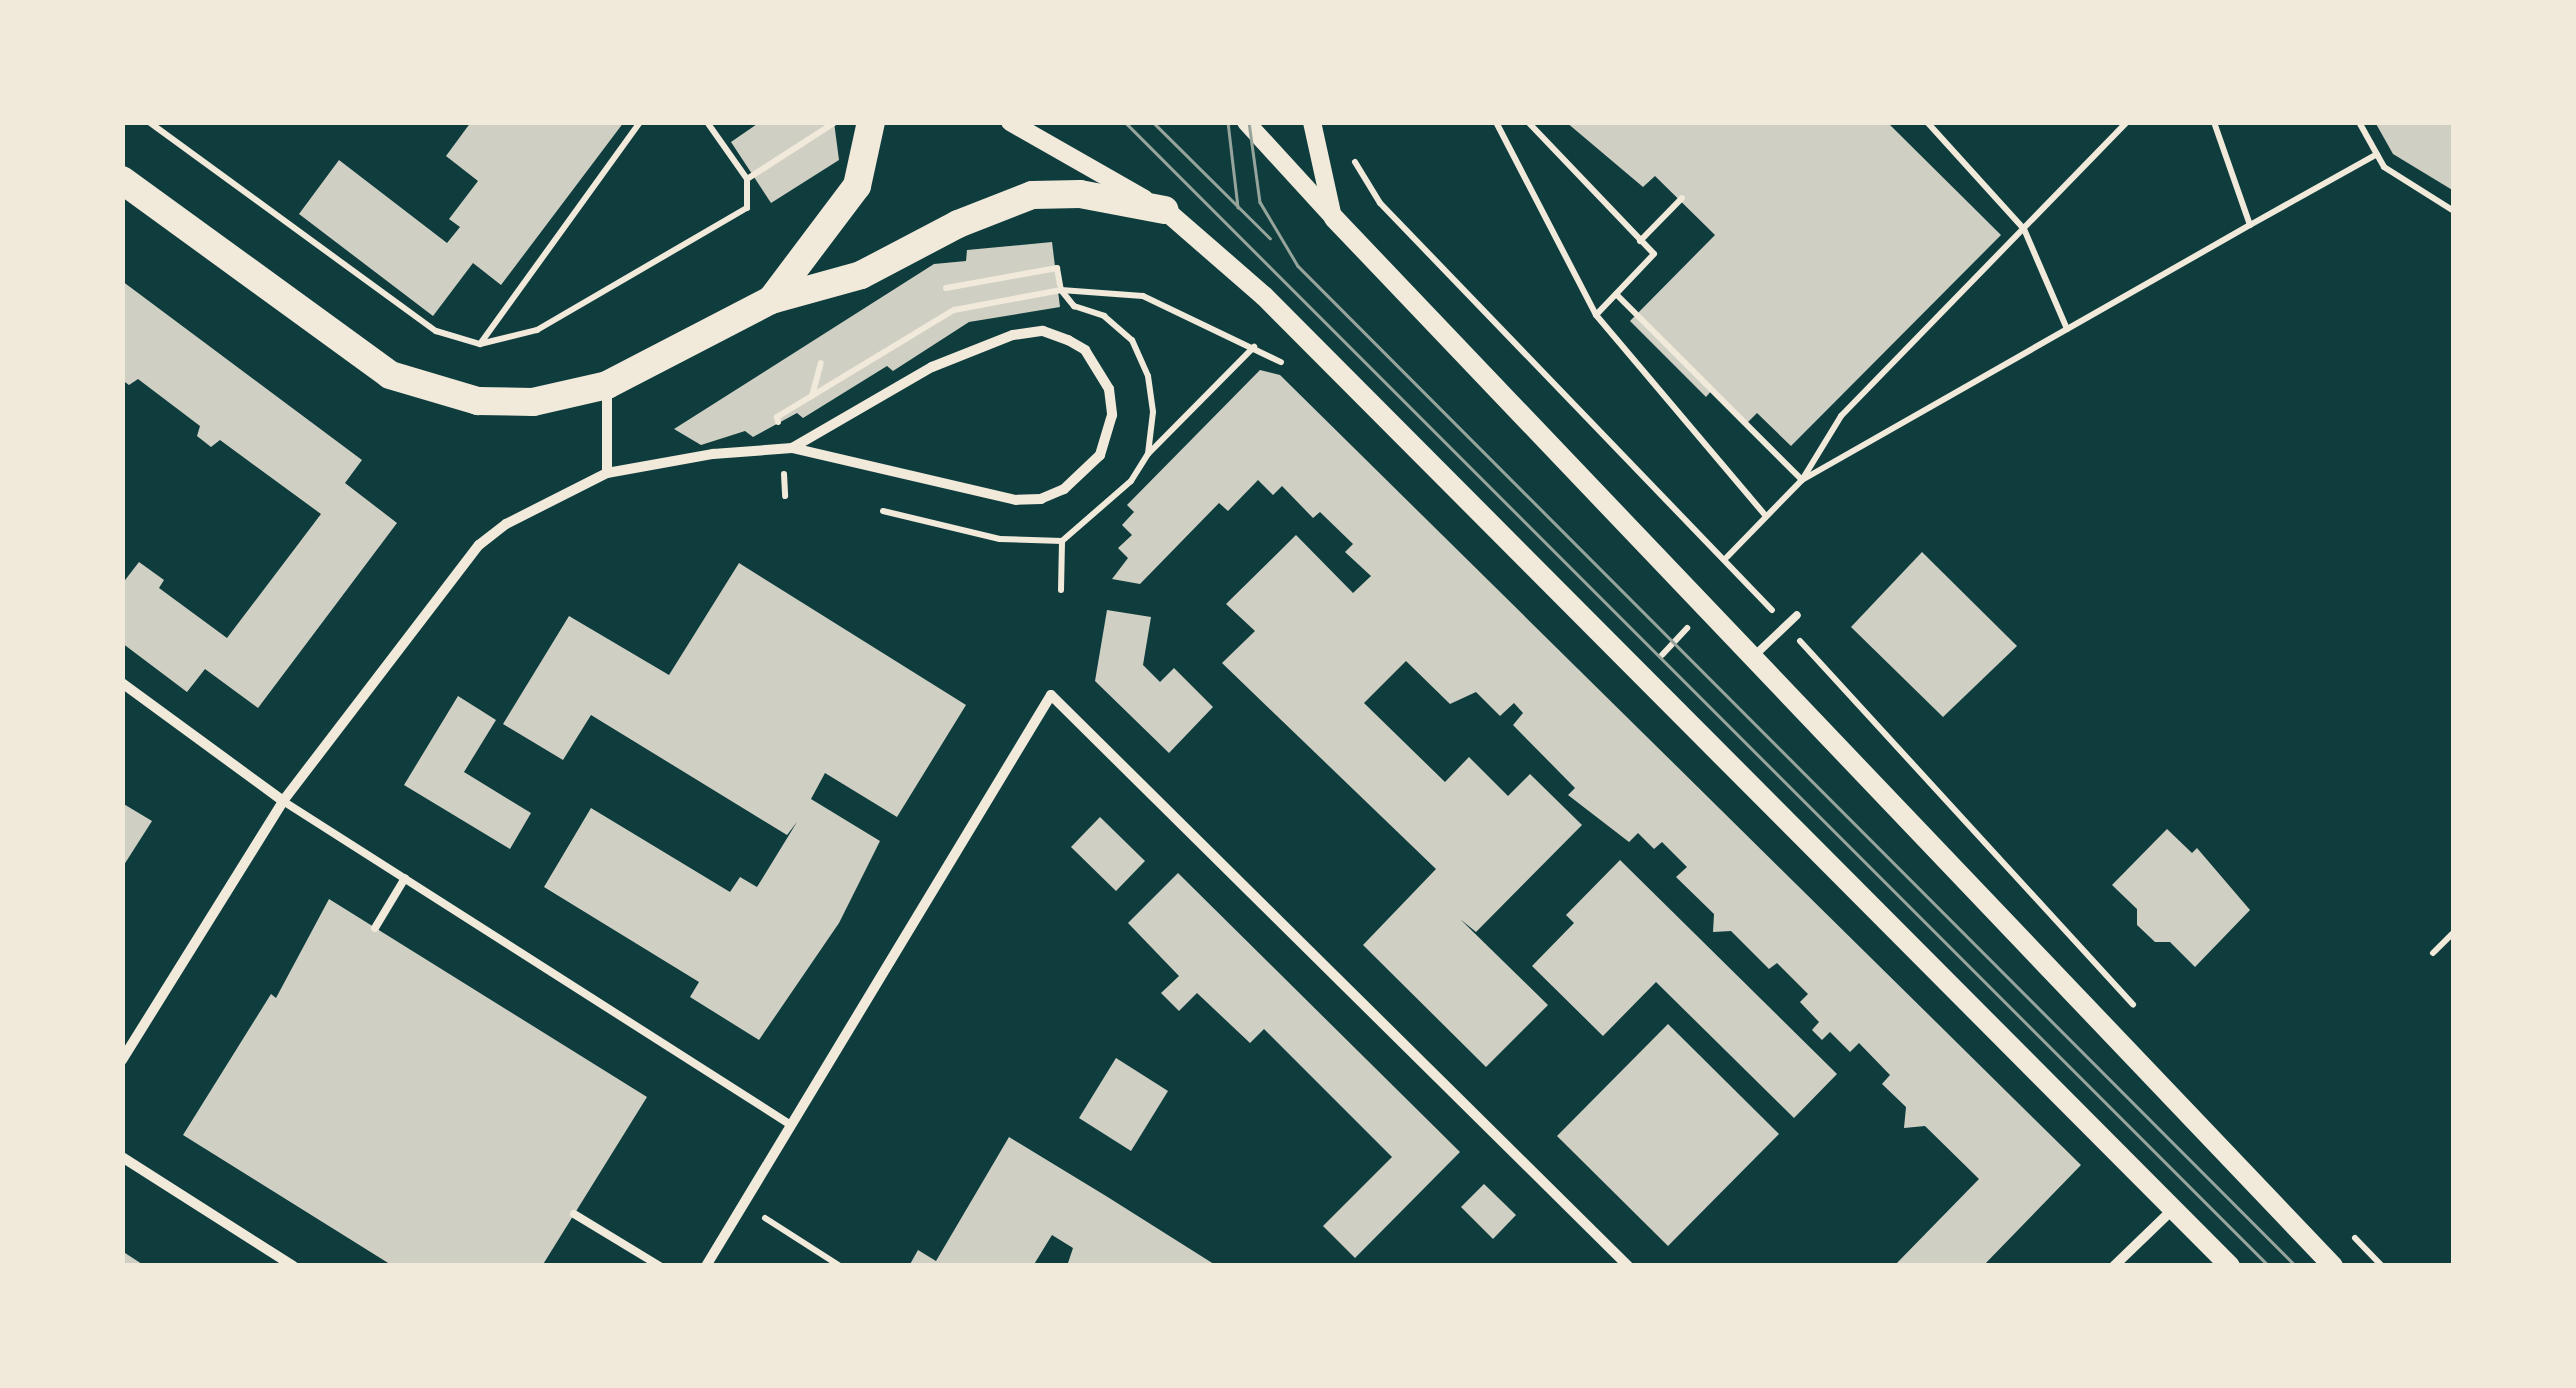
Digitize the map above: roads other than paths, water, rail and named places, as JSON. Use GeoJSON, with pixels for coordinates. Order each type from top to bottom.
{"type":"FeatureCollection","features":[{"type":"Feature","properties":{"kind":"highway"},"geometry":{"type":"LineString","coordinates":[[771,300],[856,186],[871,122]]}},
{"type":"Feature","properties":{"kind":"highway"},"geometry":{"type":"LineString","coordinates":[[122,180],[390,374],[478,401],[533,402],[607,385],[771,300],[861,276],[958,224],[1032,195],[1080,194],[1165,210]]}},
{"type":"Feature","properties":{"kind":"main road"},"geometry":{"type":"LineString","coordinates":[[1165,210],[1264,296],[2230,1266]]}},
{"type":"Feature","properties":{"kind":"main road"},"geometry":{"type":"LineString","coordinates":[[1334,218],[1754,656],[2029,953],[2333,1266]]}},
{"type":"Feature","properties":{"kind":"street"},"geometry":{"type":"LineString","coordinates":[[1010,122],[1165,210]]}},
{"type":"Feature","properties":{"kind":"street"},"geometry":{"type":"LineString","coordinates":[[1246,122],[1334,218]]}},
{"type":"Feature","properties":{"kind":"street"},"geometry":{"type":"LineString","coordinates":[[1312,122],[1334,218]]}},
{"type":"Feature","properties":{"kind":"street"},"geometry":{"type":"LineString","coordinates":[[122,1060],[282,801],[479,546],[522,514],[607,473],[712,454],[792,448],[1016,500],[1041,498],[1064,489],[1100,455],[1112,415],[1109,389],[1085,350],[1068,340],[1043,332],[1013,335],[932,367],[792,448]]}},
{"type":"Feature","properties":{"kind":"street"},"geometry":{"type":"LineString","coordinates":[[607,385],[607,473]]}},
{"type":"Feature","properties":{"kind":"street"},"geometry":{"type":"LineString","coordinates":[[122,683],[282,801]]}},
{"type":"Feature","properties":{"kind":"street"},"geometry":{"type":"LineString","coordinates":[[706,1266],[1052,695],[1628,1266]]}},
{"type":"Feature","properties":{"kind":"street"},"geometry":{"type":"LineString","coordinates":[[122,1158],[293,1266]]}},
{"type":"Feature","properties":{"kind":"street"},"geometry":{"type":"LineString","coordinates":[[2114,1266],[2173,1209]]}},
{"type":"Feature","properties":{"kind":"lane"},"geometry":{"type":"LineString","coordinates":[[1754,656],[1797,616]]}},
{"type":"Feature","properties":{"kind":"lane"},"geometry":{"type":"LineString","coordinates":[[282,801],[791,1126]]}},
{"type":"Feature","properties":{"kind":"lane"},"geometry":{"type":"LineString","coordinates":[[376,928],[404,878]]}},
{"type":"Feature","properties":{"kind":"lane"},"geometry":{"type":"LineString","coordinates":[[574,1214],[660,1266]]}},
{"type":"Feature","properties":{"kind":"tram line"},"geometry":{"type":"LineString","coordinates":[[1125,122],[2269,1266]]}},
{"type":"Feature","properties":{"kind":"tram line"},"geometry":{"type":"LineString","coordinates":[[1153,122],[1270,238]]}},
{"type":"Feature","properties":{"kind":"tram line"},"geometry":{"type":"LineString","coordinates":[[1228,122],[1238,207]]}},
{"type":"Feature","properties":{"kind":"tram line"},"geometry":{"type":"LineString","coordinates":[[1249,122],[1260,202],[1298,266],[2296,1266]]}}]}
